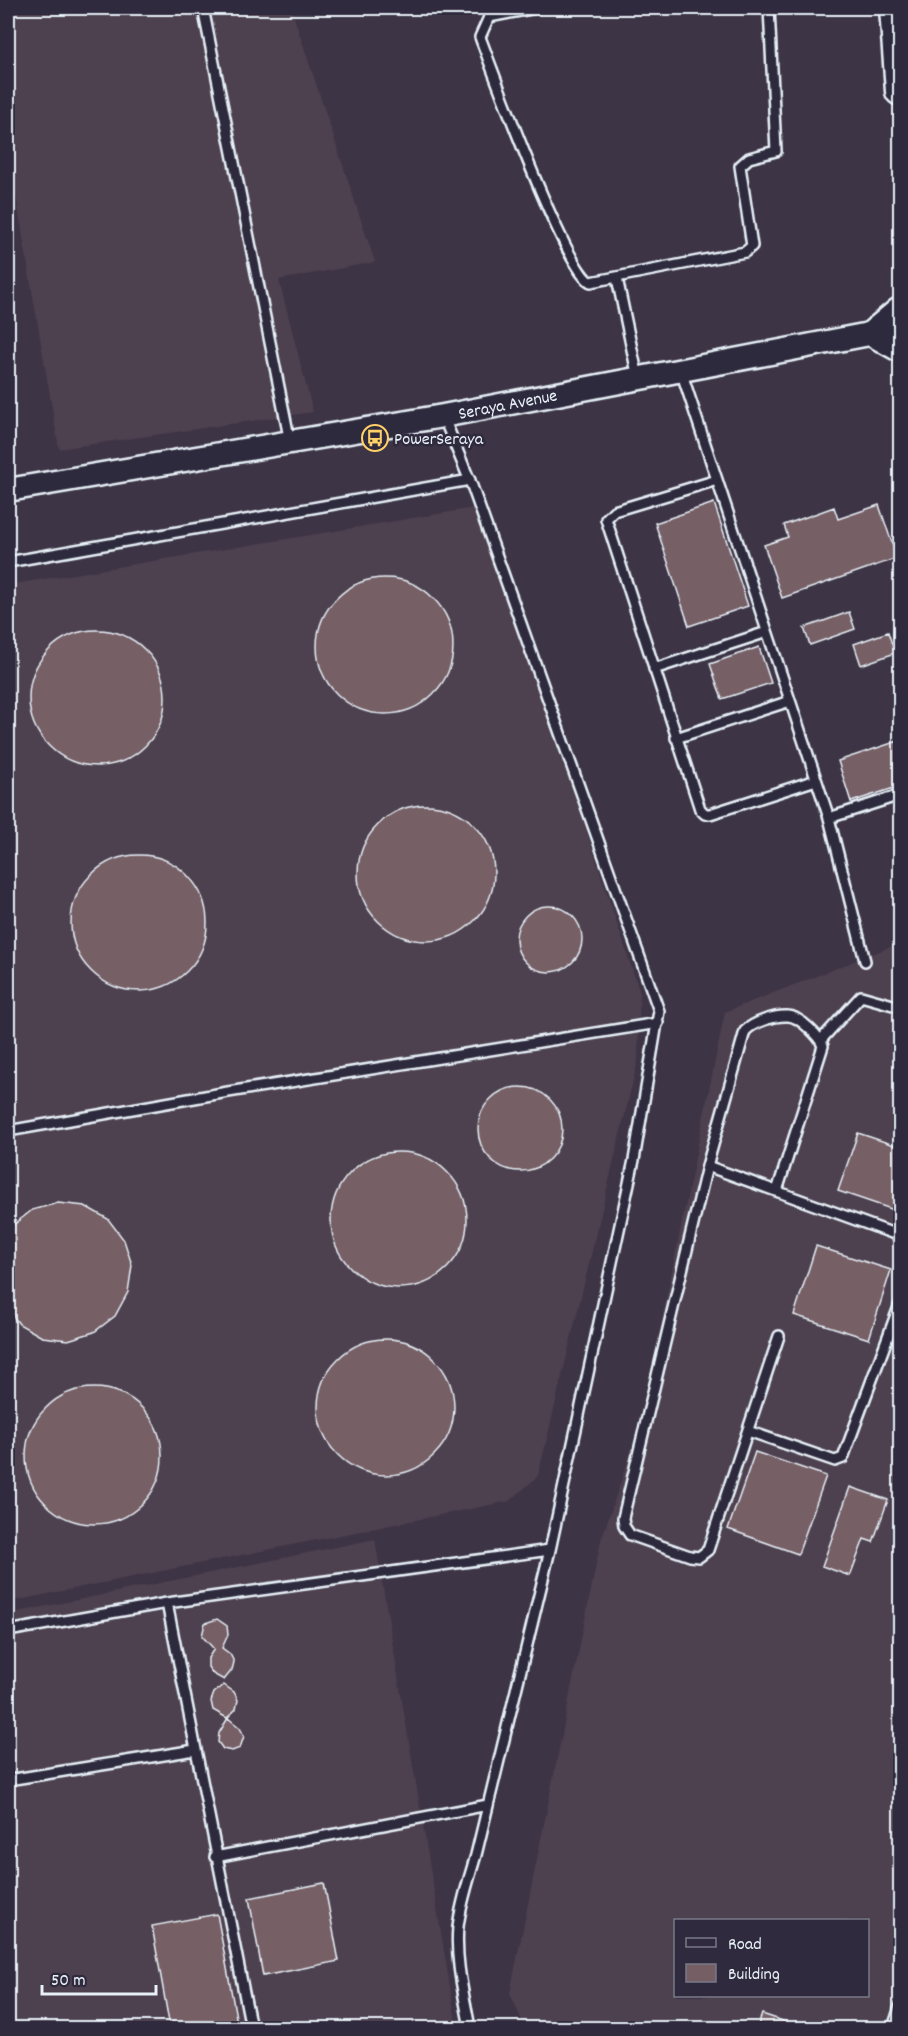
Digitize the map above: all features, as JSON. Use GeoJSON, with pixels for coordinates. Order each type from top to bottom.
{"type":"FeatureCollection","features":[{"type":"Feature","properties":{"kind":"main road"},"geometry":{"type":"LineString","coordinates":[[894,8],[900,91]]}},
{"type":"Feature","properties":{"kind":"main road"},"geometry":{"type":"LineString","coordinates":[[900,312],[888,331],[900,347]]}},
{"type":"Feature","properties":{"kind":"street","name":"Seraya Avenue"},"geometry":{"type":"LineString","coordinates":[[8,490],[444,416],[888,331]]}},
{"type":"Feature","properties":{"kind":"lane"},"geometry":{"type":"LineString","coordinates":[[203,8],[290,442]]}},
{"type":"Feature","properties":{"kind":"lane"},"geometry":{"type":"LineString","coordinates":[[536,8],[489,16],[480,37],[531,168],[581,278],[591,282],[745,252],[752,246],[740,166],[749,158],[776,151],[769,8]]}},
{"type":"Feature","properties":{"kind":"lane"},"geometry":{"type":"LineString","coordinates":[[617,278],[638,379]]}},
{"type":"Feature","properties":{"kind":"lane"},"geometry":{"type":"LineString","coordinates":[[681,370],[829,818],[866,961]]}},
{"type":"Feature","properties":{"kind":"lane"},"geometry":{"type":"LineString","coordinates":[[444,416],[470,480],[611,880],[656,997],[658,1023],[633,1160],[550,1550],[458,1928],[459,1964],[470,2028]]}},
{"type":"Feature","properties":{"kind":"lane"},"geometry":{"type":"LineString","coordinates":[[8,562],[470,480]]}},
{"type":"Feature","properties":{"kind":"lane"},"geometry":{"type":"LineString","coordinates":[[717,480],[614,511],[607,516],[606,523],[699,809],[705,814],[816,780]]}},
{"type":"Feature","properties":{"kind":"lane"},"geometry":{"type":"LineString","coordinates":[[654,669],[767,632]]}},
{"type":"Feature","properties":{"kind":"lane"},"geometry":{"type":"LineString","coordinates":[[676,738],[790,701]]}},
{"type":"Feature","properties":{"kind":"lane"},"geometry":{"type":"LineString","coordinates":[[829,818],[900,795]]}},
{"type":"Feature","properties":{"kind":"lane"},"geometry":{"type":"LineString","coordinates":[[821,1040],[861,996],[900,1007]]}},
{"type":"Feature","properties":{"kind":"lane"},"geometry":{"type":"LineString","coordinates":[[777,1191],[823,1052],[821,1040],[794,1017],[788,1016],[756,1023],[745,1031],[707,1166],[623,1518],[626,1531],[635,1538],[690,1556],[704,1554],[710,1547],[779,1336]]}},
{"type":"Feature","properties":{"kind":"lane"},"geometry":{"type":"LineString","coordinates":[[8,1131],[228,1092],[658,1023]]}},
{"type":"Feature","properties":{"kind":"lane"},"geometry":{"type":"LineString","coordinates":[[707,1166],[900,1236]]}},
{"type":"Feature","properties":{"kind":"lane"},"geometry":{"type":"LineString","coordinates":[[748,1431],[835,1461],[843,1458],[900,1304]]}},
{"type":"Feature","properties":{"kind":"lane"},"geometry":{"type":"LineString","coordinates":[[8,1631],[167,1603],[550,1550]]}},
{"type":"Feature","properties":{"kind":"lane"},"geometry":{"type":"LineString","coordinates":[[167,1603],[215,1857],[251,2028]]}},
{"type":"Feature","properties":{"kind":"lane"},"geometry":{"type":"LineString","coordinates":[[8,1780],[195,1750]]}},
{"type":"Feature","properties":{"kind":"lane"},"geometry":{"type":"LineString","coordinates":[[215,1857],[488,1805]]}},
{"type":"Feature","properties":{"kind":"lane"},"geometry":{"type":"LineString","coordinates":[[893,2028],[900,2007]]}},
{"type":"Feature","properties":{"kind":"shaded area"},"geometry":{"type":"Polygon","coordinates":[[[8,8],[291,8],[375,262],[279,280],[313,412],[59,449],[8,149],[8,8]]]}},
{"type":"Feature","properties":{"kind":"shaded area"},"geometry":{"type":"Polygon","coordinates":[[[480,507],[640,993],[638,1060],[538,1476],[510,1501],[8,1602],[8,585],[480,507]]]}},
{"type":"Feature","properties":{"kind":"shaded area"},"geometry":{"type":"Polygon","coordinates":[[[900,943],[900,2028],[525,2028],[510,1993],[601,1540],[641,1422],[725,1012],[900,943]]]}},
{"type":"Feature","properties":{"kind":"shaded area"},"geometry":{"type":"Polygon","coordinates":[[[375,1539],[457,2028],[8,2028],[8,1614],[375,1539]]]}},
{"type":"Feature","properties":{"kind":"building"},"geometry":{"type":"Polygon","coordinates":[[[714,503],[748,606],[689,626],[655,523],[714,503]]]}},
{"type":"Feature","properties":{"kind":"building"},"geometry":{"type":"Polygon","coordinates":[[[879,505],[897,558],[782,598],[764,545],[788,537],[784,525],[834,507],[838,519],[879,505]]]}},
{"type":"Feature","properties":{"kind":"building"},"geometry":{"type":"Polygon","coordinates":[[[385,578],[411,583],[433,598],[448,620],[453,646],[448,672],[433,694],[411,709],[385,714],[359,709],[337,694],[322,672],[317,646],[322,620],[337,598],[359,583],[385,578]]]}},
{"type":"Feature","properties":{"kind":"building"},"geometry":{"type":"Polygon","coordinates":[[[849,612],[855,629],[810,645],[804,628],[849,612]]]}},
{"type":"Feature","properties":{"kind":"building"},"geometry":{"type":"Polygon","coordinates":[[[97,630],[123,635],[145,650],[160,672],[165,698],[160,724],[145,746],[123,761],[97,766],[71,761],[49,746],[34,724],[29,698],[34,672],[49,650],[71,635],[97,630]]]}},
{"type":"Feature","properties":{"kind":"building"},"geometry":{"type":"Polygon","coordinates":[[[888,632],[895,653],[861,665],[854,644],[888,632]]]}},
{"type":"Feature","properties":{"kind":"building"},"geometry":{"type":"Polygon","coordinates":[[[759,647],[771,683],[722,699],[710,664],[759,647]]]}},
{"type":"Feature","properties":{"kind":"building"},"geometry":{"type":"Polygon","coordinates":[[[898,741],[900,786],[851,802],[838,761],[898,741]]]}},
{"type":"Feature","properties":{"kind":"building"},"geometry":{"type":"Polygon","coordinates":[[[426,805],[452,810],[474,825],[489,847],[494,873],[489,899],[474,921],[452,936],[426,941],[400,936],[378,921],[363,899],[358,873],[363,847],[378,825],[400,810],[426,805]]]}},
{"type":"Feature","properties":{"kind":"building"},"geometry":{"type":"Polygon","coordinates":[[[139,855],[165,860],[187,875],[202,897],[207,923],[202,949],[187,971],[165,986],[139,991],[113,986],[91,971],[76,949],[71,923],[76,897],[91,875],[113,860],[139,855]]]}},
{"type":"Feature","properties":{"kind":"building"},"geometry":{"type":"Polygon","coordinates":[[[542,906],[556,906],[568,911],[577,920],[582,939],[580,952],[573,963],[556,972],[542,972],[530,967],[521,958],[516,946],[516,932],[521,920],[530,911],[542,906]]]}},
{"type":"Feature","properties":{"kind":"building"},"geometry":{"type":"Polygon","coordinates":[[[512,1087],[528,1087],[544,1094],[555,1105],[562,1121],[559,1145],[550,1159],[528,1171],[512,1171],[496,1164],[485,1153],[478,1137],[478,1121],[485,1105],[496,1094],[512,1087]]]}},
{"type":"Feature","properties":{"kind":"building"},"geometry":{"type":"Polygon","coordinates":[[[858,1133],[900,1147],[900,1212],[838,1191],[858,1133]]]}},
{"type":"Feature","properties":{"kind":"building"},"geometry":{"type":"Polygon","coordinates":[[[399,1152],[425,1157],[447,1172],[462,1194],[467,1220],[462,1246],[447,1268],[425,1283],[399,1288],[373,1283],[351,1268],[336,1246],[331,1220],[336,1194],[351,1172],[373,1157],[399,1152]]]}},
{"type":"Feature","properties":{"kind":"building"},"geometry":{"type":"Polygon","coordinates":[[[58,1203],[85,1206],[108,1219],[124,1240],[132,1265],[128,1292],[115,1316],[94,1332],[68,1340],[42,1337],[19,1324],[8,1309],[8,1233],[11,1227],[32,1210],[58,1203]]]}},
{"type":"Feature","properties":{"kind":"building"},"geometry":{"type":"Polygon","coordinates":[[[816,1246],[891,1270],[869,1339],[794,1315],[816,1246]]]}},
{"type":"Feature","properties":{"kind":"building"},"geometry":{"type":"Polygon","coordinates":[[[386,1339],[412,1344],[434,1359],[449,1381],[454,1407],[449,1433],[434,1455],[412,1470],[386,1475],[360,1470],[338,1455],[323,1433],[318,1407],[323,1381],[338,1359],[360,1344],[386,1339]]]}},
{"type":"Feature","properties":{"kind":"building"},"geometry":{"type":"Polygon","coordinates":[[[94,1388],[120,1393],[142,1408],[157,1430],[162,1456],[157,1482],[142,1504],[120,1519],[94,1524],[68,1519],[46,1504],[31,1482],[26,1456],[31,1430],[46,1408],[68,1393],[94,1388]]]}},
{"type":"Feature","properties":{"kind":"building"},"geometry":{"type":"Polygon","coordinates":[[[755,1452],[826,1476],[798,1554],[728,1529],[755,1452]]]}},
{"type":"Feature","properties":{"kind":"building"},"geometry":{"type":"Polygon","coordinates":[[[850,1487],[888,1500],[873,1542],[864,1539],[850,1576],[822,1566],[850,1487]]]}},
{"type":"Feature","properties":{"kind":"building"},"geometry":{"type":"Polygon","coordinates":[[[217,1619],[227,1626],[228,1635],[222,1648],[230,1654],[234,1662],[232,1670],[224,1680],[213,1674],[208,1667],[208,1658],[214,1649],[202,1636],[205,1623],[217,1619]]]}},
{"type":"Feature","properties":{"kind":"building"},"geometry":{"type":"Polygon","coordinates":[[[224,1685],[234,1692],[238,1700],[236,1709],[227,1718],[213,1710],[211,1701],[214,1693],[224,1685]]]}},
{"type":"Feature","properties":{"kind":"building"},"geometry":{"type":"Polygon","coordinates":[[[228,1718],[240,1728],[244,1736],[240,1748],[232,1751],[223,1749],[218,1742],[219,1733],[228,1718]]]}},
{"type":"Feature","properties":{"kind":"building"},"geometry":{"type":"Polygon","coordinates":[[[324,1883],[339,1961],[263,1976],[249,1898],[324,1883]]]}},
{"type":"Feature","properties":{"kind":"building"},"geometry":{"type":"Polygon","coordinates":[[[217,1914],[238,2028],[170,2028],[152,1926],[217,1914]]]}},
{"type":"Feature","properties":{"kind":"building"},"geometry":{"type":"Polygon","coordinates":[[[762,2014],[798,2026],[797,2028],[757,2028],[762,2014]]]}},
{"type":"Feature","properties":{"kind":"place","name":"PowerSeraya"},"geometry":{"type":"Point","coordinates":[375,438]}}]}
